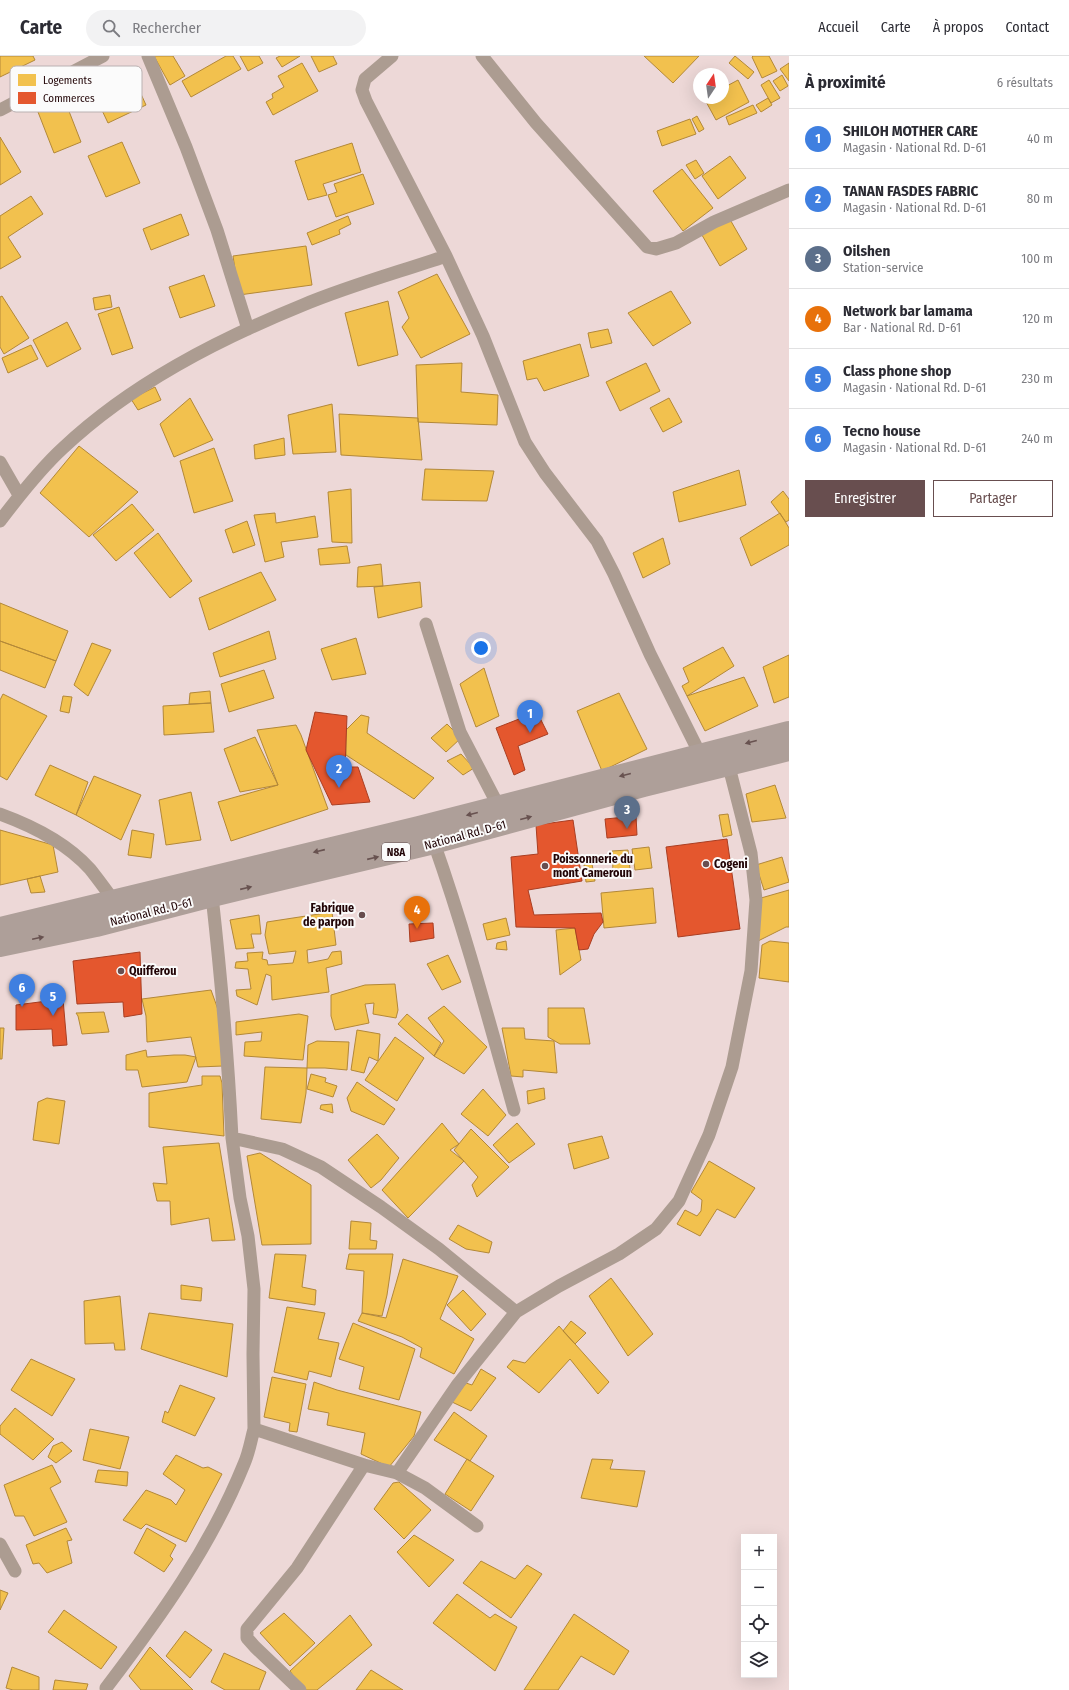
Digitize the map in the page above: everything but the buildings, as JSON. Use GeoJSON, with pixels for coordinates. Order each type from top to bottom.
{"type":"FeatureCollection","features":[{"type":"Feature","properties":{"kind":"highway","name":"National Rd. D-61"},"geometry":{"type":"LineString","coordinates":[[0,946],[96,926],[212,896],[434,843],[644,786],[727,757],[789,732]]}},
{"type":"Feature","properties":{"kind":"highway","name":"National Rd. D-61"},"geometry":{"type":"LineString","coordinates":[[0,928],[499,807],[701,756],[727,757],[789,750]]}},
{"type":"Feature","properties":{"kind":"street"},"geometry":{"type":"LineString","coordinates":[[84,66],[103,56]]}},
{"type":"Feature","properties":{"kind":"street"},"geometry":{"type":"LineString","coordinates":[[148,56],[186,147],[217,230],[248,329]]}},
{"type":"Feature","properties":{"kind":"street"},"geometry":{"type":"LineString","coordinates":[[392,56],[365,79],[362,90],[366,101],[446,256],[483,336],[525,442],[545,473],[597,541],[614,574],[650,654],[701,756]]}},
{"type":"Feature","properties":{"kind":"street"},"geometry":{"type":"LineString","coordinates":[[482,56],[536,123],[647,247],[656,249],[676,243],[714,222],[789,190]]}},
{"type":"Feature","properties":{"kind":"street"},"geometry":{"type":"LineString","coordinates":[[0,110],[10,105]]}},
{"type":"Feature","properties":{"kind":"street"},"geometry":{"type":"LineString","coordinates":[[0,521],[19,495],[62,448],[113,406],[159,374],[248,329],[304,305],[446,256]]}},
{"type":"Feature","properties":{"kind":"street"},"geometry":{"type":"LineString","coordinates":[[0,462],[19,495]]}},
{"type":"Feature","properties":{"kind":"street"},"geometry":{"type":"LineString","coordinates":[[426,624],[460,732],[499,807]]}},
{"type":"Feature","properties":{"kind":"street"},"geometry":{"type":"LineString","coordinates":[[397,1474],[458,1384],[516,1312],[559,1286],[619,1254],[656,1229],[679,1201],[710,1135],[732,1067],[751,971],[756,900],[751,853],[727,757]]}},
{"type":"Feature","properties":{"kind":"street"},"geometry":{"type":"LineString","coordinates":[[0,814],[24,822],[63,844],[89,868],[114,901]]}},
{"type":"Feature","properties":{"kind":"street"},"geometry":{"type":"LineString","coordinates":[[434,843],[454,898],[514,1110]]}},
{"type":"Feature","properties":{"kind":"street"},"geometry":{"type":"LineString","coordinates":[[106,1688],[149,1632],[190,1570],[213,1530],[245,1463],[254,1428],[254,1289],[248,1236],[240,1198],[232,1138],[222,984],[212,896]]}},
{"type":"Feature","properties":{"kind":"street"},"geometry":{"type":"LineString","coordinates":[[232,1138],[282,1149],[321,1167],[381,1207],[432,1245],[516,1312]]}},
{"type":"Feature","properties":{"kind":"street"},"geometry":{"type":"LineString","coordinates":[[254,1428],[364,1465],[397,1474],[425,1488],[477,1526]]}},
{"type":"Feature","properties":{"kind":"street"},"geometry":{"type":"LineString","coordinates":[[300,1690],[247,1638],[247,1629],[297,1568],[364,1465]]}},
{"type":"Feature","properties":{"kind":"street"},"geometry":{"type":"LineString","coordinates":[[0,1544],[15,1571]]}},
{"type":"Feature","properties":{"kind":"place","name":"SHILOH MOTHER CARE"},"geometry":{"type":"Point","coordinates":[530,733]}},
{"type":"Feature","properties":{"kind":"place","name":"TANAN FASDES FABRIC"},"geometry":{"type":"Point","coordinates":[339,788]}},
{"type":"Feature","properties":{"kind":"place","name":"Oilshen"},"geometry":{"type":"Point","coordinates":[627,829]}},
{"type":"Feature","properties":{"kind":"place","name":"Cogeni"},"geometry":{"type":"Point","coordinates":[706,864]}},
{"type":"Feature","properties":{"kind":"place","name":"Poissonnerie du mont Cameroun"},"geometry":{"type":"Point","coordinates":[545,866]}},
{"type":"Feature","properties":{"kind":"place","name":"Fabrique de parpon"},"geometry":{"type":"Point","coordinates":[362,915]}},
{"type":"Feature","properties":{"kind":"place","name":"Network bar lamama"},"geometry":{"type":"Point","coordinates":[417,929]}},
{"type":"Feature","properties":{"kind":"place","name":"Quifferou"},"geometry":{"type":"Point","coordinates":[121,971]}},
{"type":"Feature","properties":{"kind":"place","name":"Tecno house"},"geometry":{"type":"Point","coordinates":[22,1007]}},
{"type":"Feature","properties":{"kind":"place","name":"Class phone shop"},"geometry":{"type":"Point","coordinates":[53,1016]}}]}
